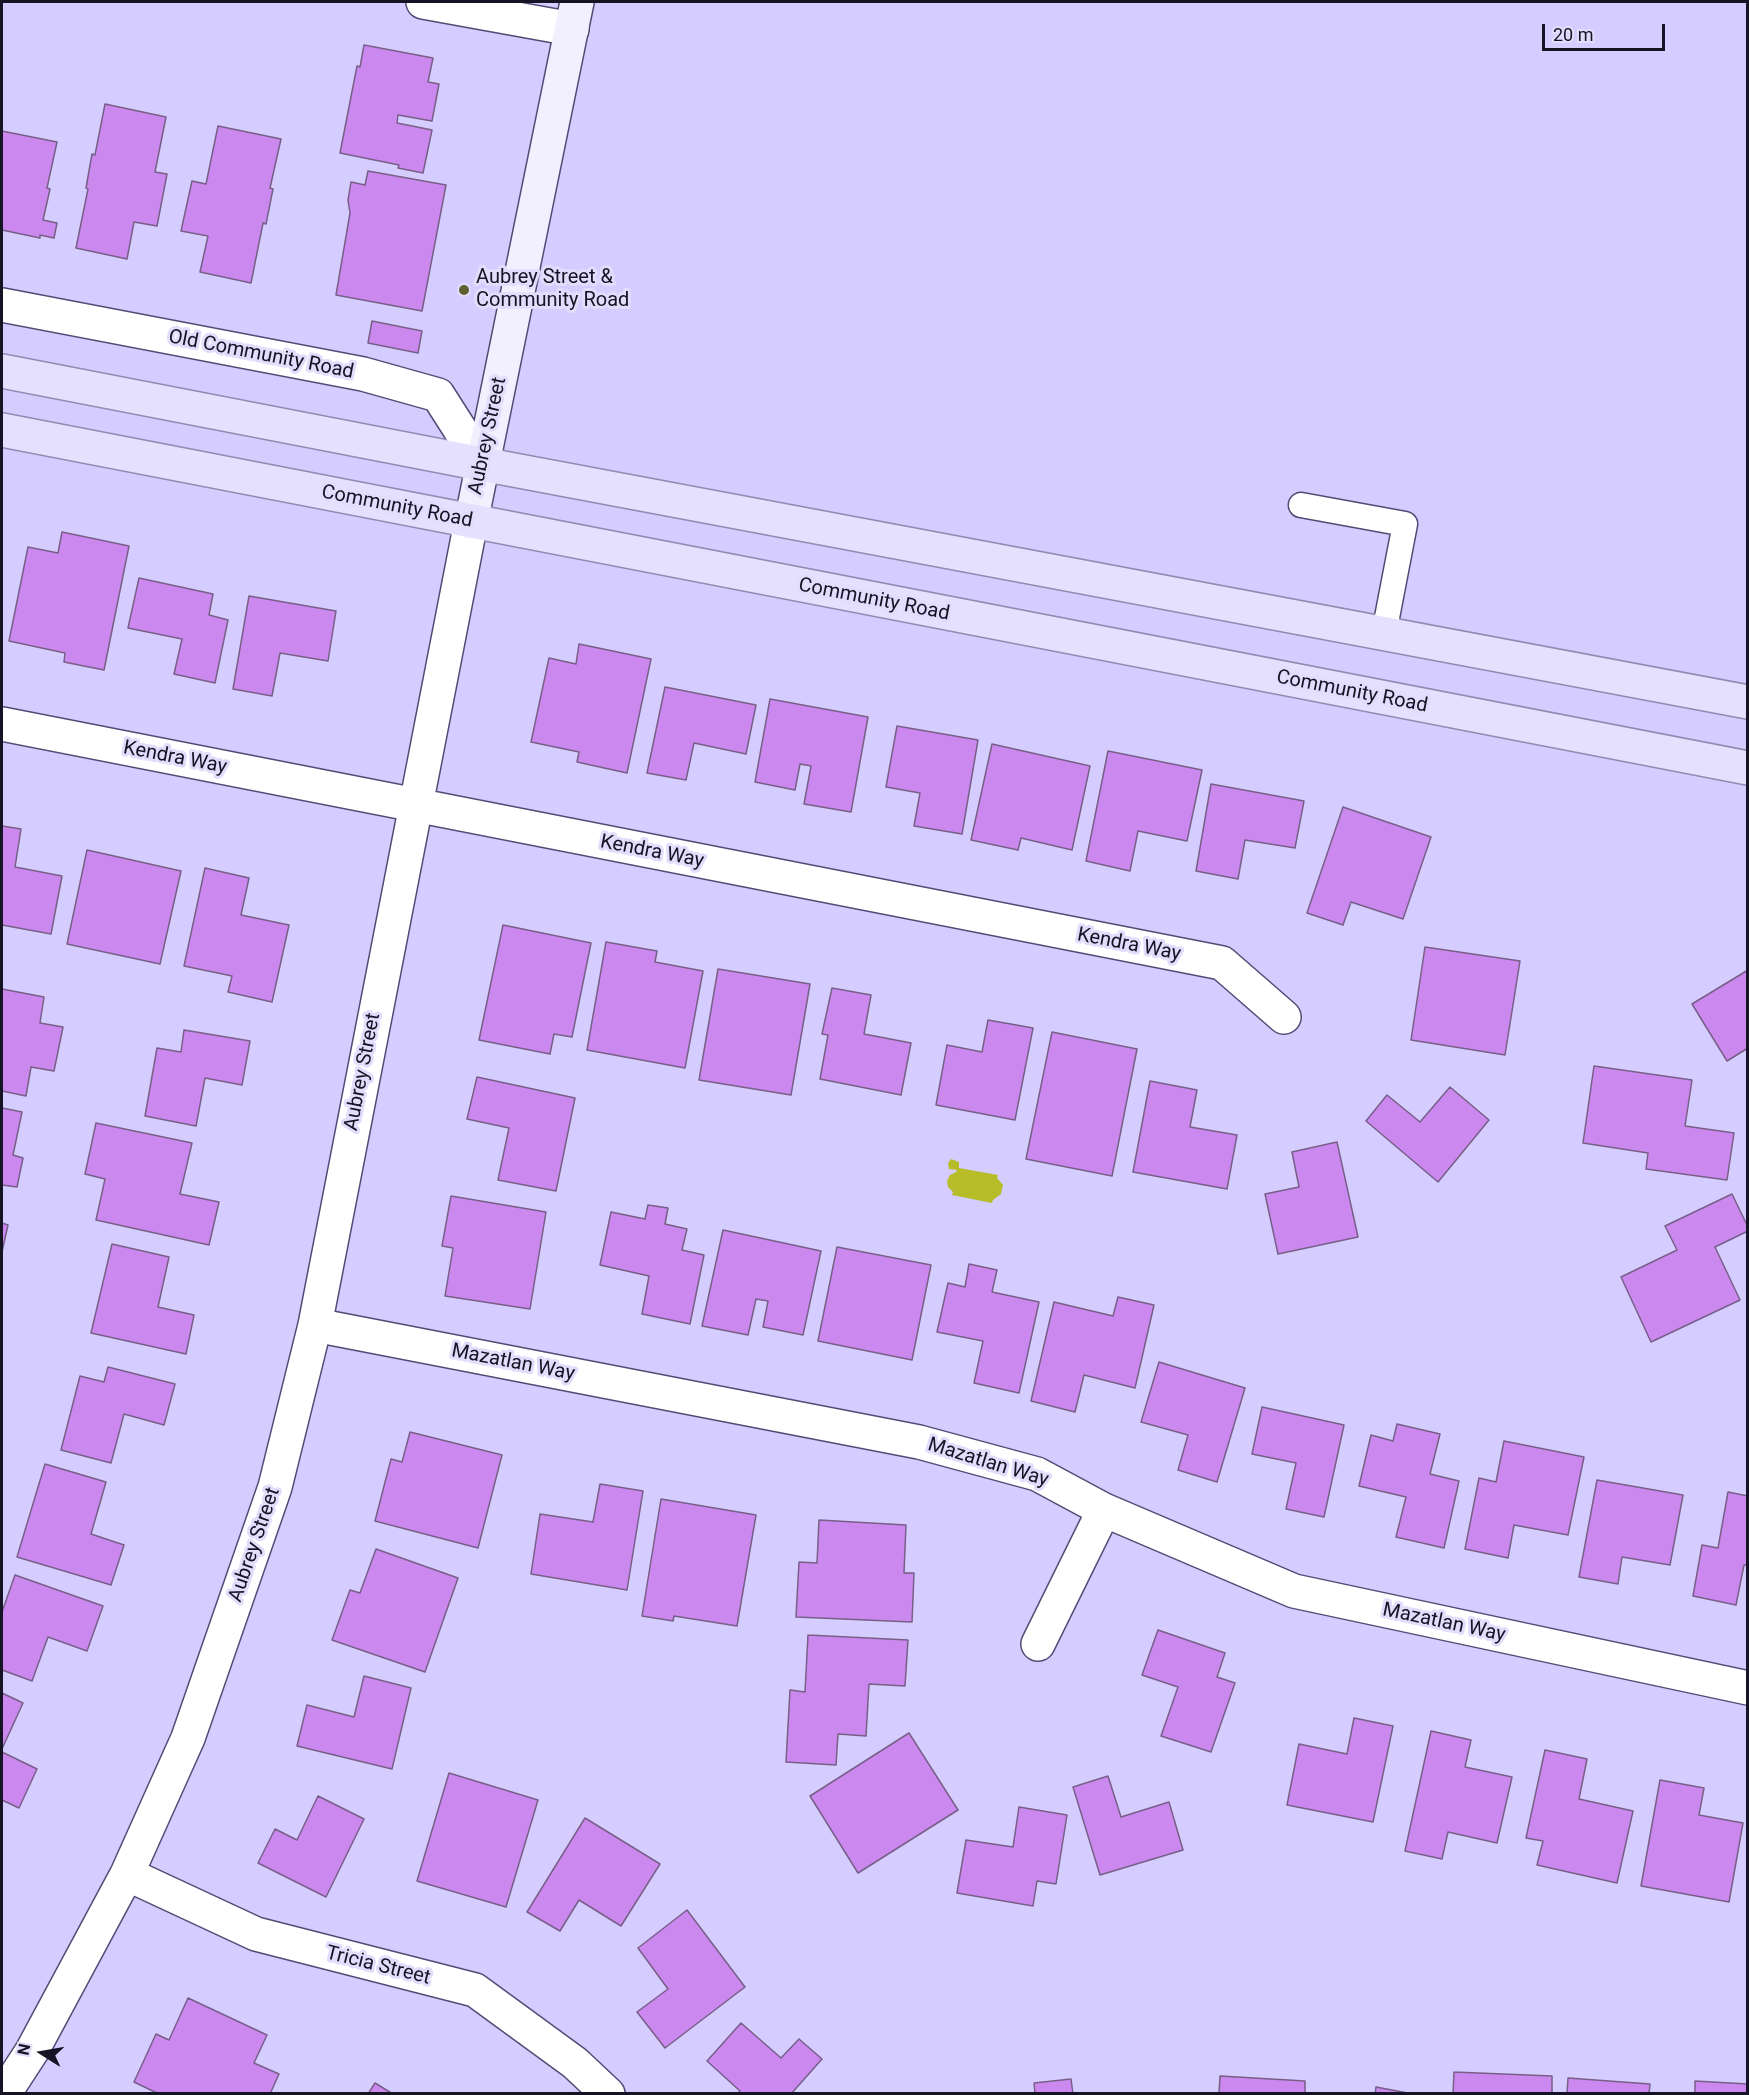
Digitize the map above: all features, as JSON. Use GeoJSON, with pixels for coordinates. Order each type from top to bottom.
{"type":"FeatureCollection","features":[{"type":"Feature","properties":{"kind":"main road"},"geometry":{"type":"LineString","coordinates":[[2,371],[482,464],[1748,702]]}},
{"type":"Feature","properties":{"kind":"main road","name":"Community Road"},"geometry":{"type":"LineString","coordinates":[[2,430],[1748,768]]}},
{"type":"Feature","properties":{"kind":"street"},"geometry":{"type":"LineString","coordinates":[[423,2],[574,15]]}},
{"type":"Feature","properties":{"kind":"street","name":"Aubrey Street"},"geometry":{"type":"LineString","coordinates":[[4,2094],[32,2051],[127,1874],[188,1738],[275,1487],[315,1325],[482,464],[574,15]]}},
{"type":"Feature","properties":{"kind":"street","name":"Old Community Road"},"geometry":{"type":"LineString","coordinates":[[2,304],[363,375],[438,395],[482,464]]}},
{"type":"Feature","properties":{"kind":"street","name":"Kendra Way"},"geometry":{"type":"LineString","coordinates":[[2,724],[1222,963],[1284,1017]]}},
{"type":"Feature","properties":{"kind":"street","name":"Mazatlan Way"},"geometry":{"type":"LineString","coordinates":[[315,1325],[919,1442],[1037,1474],[1104,1510],[1294,1591],[1748,1688]]}},
{"type":"Feature","properties":{"kind":"street"},"geometry":{"type":"LineString","coordinates":[[1038,1644],[1104,1510]]}},
{"type":"Feature","properties":{"kind":"street","name":"Tricia Street"},"geometry":{"type":"LineString","coordinates":[[127,1874],[256,1934],[475,1990],[575,2063],[608,2094]]}},
{"type":"Feature","properties":{"kind":"lane"},"geometry":{"type":"LineString","coordinates":[[1301,505],[1405,524],[1383,633]]}},
{"type":"Feature","properties":{"kind":"shaded area"},"geometry":{"type":"Polygon","coordinates":[[[951,1159],[959,1162],[959,1168],[998,1175],[997,1178],[1003,1185],[1001,1194],[992,1203],[952,1195],[953,1192],[948,1187],[947,1181],[950,1175],[957,1170],[949,1169],[948,1163],[951,1159]]]}},
{"type":"Feature","properties":{"kind":"building"},"geometry":{"type":"Polygon","coordinates":[[[364,45],[433,58],[428,82],[439,84],[432,121],[398,115],[397,123],[432,130],[423,173],[398,168],[399,165],[340,153],[357,66],[360,67],[364,45]]]}},
{"type":"Feature","properties":{"kind":"building"},"geometry":{"type":"Polygon","coordinates":[[[105,104],[166,117],[155,172],[167,174],[157,226],[134,222],[127,259],[76,248],[88,189],[86,188],[92,154],[95,155],[105,104]]]}},
{"type":"Feature","properties":{"kind":"building"},"geometry":{"type":"Polygon","coordinates":[[[218,126],[281,139],[270,188],[273,189],[266,224],[263,223],[251,283],[200,272],[208,236],[181,231],[192,181],[206,184],[218,126]]]}},
{"type":"Feature","properties":{"kind":"building"},"geometry":{"type":"Polygon","coordinates":[[[2,131],[57,142],[43,220],[57,223],[54,238],[40,235],[40,238],[2,230],[2,131]]]}},
{"type":"Feature","properties":{"kind":"building"},"geometry":{"type":"Polygon","coordinates":[[[368,171],[446,185],[422,311],[336,295],[350,213],[348,200],[351,182],[365,185],[368,171]]]}},
{"type":"Feature","properties":{"kind":"building"},"geometry":{"type":"Polygon","coordinates":[[[372,321],[422,331],[418,353],[368,343],[372,321]]]}},
{"type":"Feature","properties":{"kind":"building"},"geometry":{"type":"Polygon","coordinates":[[[62,532],[129,546],[104,670],[64,662],[65,653],[9,641],[28,547],[58,553],[62,532]]]}},
{"type":"Feature","properties":{"kind":"building"},"geometry":{"type":"Polygon","coordinates":[[[139,578],[213,594],[209,615],[228,620],[215,683],[174,674],[182,639],[128,628],[139,578]]]}},
{"type":"Feature","properties":{"kind":"building"},"geometry":{"type":"Polygon","coordinates":[[[249,596],[336,611],[328,661],[280,653],[272,696],[233,689],[249,596]]]}},
{"type":"Feature","properties":{"kind":"building"},"geometry":{"type":"Polygon","coordinates":[[[579,644],[651,659],[627,773],[577,762],[579,752],[531,742],[549,658],[576,664],[579,644]]]}},
{"type":"Feature","properties":{"kind":"building"},"geometry":{"type":"Polygon","coordinates":[[[665,687],[756,705],[746,754],[694,743],[686,780],[647,773],[665,687]]]}},
{"type":"Feature","properties":{"kind":"building"},"geometry":{"type":"Polygon","coordinates":[[[770,699],[868,717],[851,812],[804,804],[811,766],[800,764],[795,790],[755,782],[770,699]]]}},
{"type":"Feature","properties":{"kind":"building"},"geometry":{"type":"Polygon","coordinates":[[[897,726],[978,740],[962,834],[914,826],[920,793],[886,787],[897,726]]]}},
{"type":"Feature","properties":{"kind":"building"},"geometry":{"type":"Polygon","coordinates":[[[992,744],[1090,766],[1072,850],[1021,838],[1018,850],[971,840],[992,744]]]}},
{"type":"Feature","properties":{"kind":"building"},"geometry":{"type":"Polygon","coordinates":[[[1108,751],[1202,770],[1187,841],[1138,831],[1130,871],[1086,861],[1108,751]]]}},
{"type":"Feature","properties":{"kind":"building"},"geometry":{"type":"Polygon","coordinates":[[[1211,784],[1304,801],[1295,848],[1245,840],[1238,879],[1196,871],[1211,784]]]}},
{"type":"Feature","properties":{"kind":"building"},"geometry":{"type":"Polygon","coordinates":[[[1343,807],[1431,837],[1403,919],[1351,902],[1343,925],[1307,913],[1343,807]]]}},
{"type":"Feature","properties":{"kind":"building"},"geometry":{"type":"Polygon","coordinates":[[[2,826],[21,829],[15,867],[62,876],[51,934],[2,925],[2,826]]]}},
{"type":"Feature","properties":{"kind":"building"},"geometry":{"type":"Polygon","coordinates":[[[87,850],[181,871],[160,964],[67,944],[87,850]]]}},
{"type":"Feature","properties":{"kind":"building"},"geometry":{"type":"Polygon","coordinates":[[[205,868],[249,878],[241,915],[289,925],[272,1002],[228,992],[232,976],[184,966],[205,868]]]}},
{"type":"Feature","properties":{"kind":"building"},"geometry":{"type":"Polygon","coordinates":[[[503,925],[591,943],[572,1037],[554,1034],[550,1054],[479,1040],[503,925]]]}},
{"type":"Feature","properties":{"kind":"building"},"geometry":{"type":"Polygon","coordinates":[[[606,942],[657,951],[655,962],[703,971],[685,1068],[587,1050],[606,942]]]}},
{"type":"Feature","properties":{"kind":"building"},"geometry":{"type":"Polygon","coordinates":[[[1425,947],[1520,961],[1505,1055],[1411,1040],[1425,947]]]}},
{"type":"Feature","properties":{"kind":"building"},"geometry":{"type":"Polygon","coordinates":[[[718,969],[810,984],[791,1095],[699,1080],[718,969]]]}},
{"type":"Feature","properties":{"kind":"building"},"geometry":{"type":"Polygon","coordinates":[[[1748,970],[1748,1048],[1727,1061],[1692,1004],[1748,970]]]}},
{"type":"Feature","properties":{"kind":"building"},"geometry":{"type":"Polygon","coordinates":[[[832,988],[871,995],[864,1034],[911,1043],[901,1095],[820,1079],[828,1035],[822,1034],[832,988]]]}},
{"type":"Feature","properties":{"kind":"building"},"geometry":{"type":"Polygon","coordinates":[[[2,989],[44,997],[40,1023],[63,1027],[54,1071],[31,1067],[26,1096],[2,1091],[2,989]]]}},
{"type":"Feature","properties":{"kind":"building"},"geometry":{"type":"Polygon","coordinates":[[[988,1020],[1033,1028],[1015,1120],[936,1105],[947,1045],[982,1052],[988,1020]]]}},
{"type":"Feature","properties":{"kind":"building"},"geometry":{"type":"Polygon","coordinates":[[[184,1030],[250,1041],[242,1085],[205,1078],[196,1126],[145,1116],[157,1048],[181,1052],[184,1030]]]}},
{"type":"Feature","properties":{"kind":"building"},"geometry":{"type":"Polygon","coordinates":[[[1052,1032],[1137,1049],[1112,1176],[1026,1159],[1052,1032]]]}},
{"type":"Feature","properties":{"kind":"building"},"geometry":{"type":"Polygon","coordinates":[[[1594,1066],[1692,1080],[1685,1126],[1734,1133],[1727,1180],[1646,1169],[1648,1153],[1583,1143],[1594,1066]]]}},
{"type":"Feature","properties":{"kind":"building"},"geometry":{"type":"Polygon","coordinates":[[[477,1077],[575,1098],[556,1191],[498,1180],[509,1128],[467,1119],[477,1077]]]}},
{"type":"Feature","properties":{"kind":"building"},"geometry":{"type":"Polygon","coordinates":[[[1150,1081],[1197,1090],[1190,1127],[1237,1135],[1227,1189],[1133,1172],[1150,1081]]]}},
{"type":"Feature","properties":{"kind":"building"},"geometry":{"type":"Polygon","coordinates":[[[1450,1087],[1489,1120],[1438,1182],[1366,1121],[1387,1095],[1420,1122],[1450,1087]]]}},
{"type":"Feature","properties":{"kind":"building"},"geometry":{"type":"Polygon","coordinates":[[[2,1108],[22,1112],[13,1155],[23,1158],[17,1187],[2,1185],[2,1108]]]}},
{"type":"Feature","properties":{"kind":"building"},"geometry":{"type":"Polygon","coordinates":[[[96,1123],[192,1143],[180,1194],[219,1202],[209,1245],[96,1220],[105,1179],[85,1174],[96,1123]]]}},
{"type":"Feature","properties":{"kind":"building"},"geometry":{"type":"Polygon","coordinates":[[[1337,1142],[1358,1237],[1278,1254],[1265,1194],[1299,1187],[1292,1152],[1337,1142]]]}},
{"type":"Feature","properties":{"kind":"building"},"geometry":{"type":"Polygon","coordinates":[[[1732,1194],[1748,1231],[1715,1247],[1740,1300],[1651,1342],[1621,1277],[1677,1250],[1665,1226],[1732,1194]]]}},
{"type":"Feature","properties":{"kind":"building"},"geometry":{"type":"Polygon","coordinates":[[[451,1196],[546,1212],[530,1309],[445,1296],[453,1248],[442,1246],[451,1196]]]}},
{"type":"Feature","properties":{"kind":"building"},"geometry":{"type":"Polygon","coordinates":[[[648,1205],[668,1208],[665,1224],[687,1229],[682,1250],[704,1255],[690,1324],[642,1314],[649,1276],[600,1265],[611,1212],[645,1219],[648,1205]]]}},
{"type":"Feature","properties":{"kind":"building"},"geometry":{"type":"Polygon","coordinates":[[[2,1223],[8,1225],[2,1252],[2,1223]]]}},
{"type":"Feature","properties":{"kind":"building"},"geometry":{"type":"Polygon","coordinates":[[[723,1230],[821,1251],[803,1335],[763,1327],[768,1301],[756,1299],[748,1335],[702,1326],[723,1230]]]}},
{"type":"Feature","properties":{"kind":"building"},"geometry":{"type":"Polygon","coordinates":[[[112,1244],[169,1257],[158,1307],[194,1315],[186,1354],[91,1333],[112,1244]]]}},
{"type":"Feature","properties":{"kind":"building"},"geometry":{"type":"Polygon","coordinates":[[[837,1247],[931,1265],[912,1360],[818,1341],[837,1247]]]}},
{"type":"Feature","properties":{"kind":"building"},"geometry":{"type":"Polygon","coordinates":[[[969,1264],[997,1270],[992,1292],[1039,1302],[1019,1393],[974,1383],[983,1341],[937,1332],[948,1283],[965,1287],[969,1264]]]}},
{"type":"Feature","properties":{"kind":"building"},"geometry":{"type":"Polygon","coordinates":[[[1118,1297],[1154,1305],[1135,1388],[1084,1375],[1075,1412],[1031,1401],[1054,1302],[1113,1316],[1118,1297]]]}},
{"type":"Feature","properties":{"kind":"building"},"geometry":{"type":"Polygon","coordinates":[[[1159,1362],[1245,1388],[1217,1482],[1178,1470],[1188,1435],[1141,1422],[1159,1362]]]}},
{"type":"Feature","properties":{"kind":"building"},"geometry":{"type":"Polygon","coordinates":[[[108,1367],[175,1384],[164,1425],[124,1414],[111,1463],[61,1450],[80,1376],[104,1382],[108,1367]]]}},
{"type":"Feature","properties":{"kind":"building"},"geometry":{"type":"Polygon","coordinates":[[[1262,1407],[1344,1425],[1324,1517],[1286,1509],[1296,1463],[1252,1454],[1262,1407]]]}},
{"type":"Feature","properties":{"kind":"building"},"geometry":{"type":"Polygon","coordinates":[[[1397,1424],[1440,1434],[1430,1474],[1459,1481],[1444,1548],[1396,1537],[1406,1497],[1359,1486],[1371,1435],[1393,1441],[1397,1424]]]}},
{"type":"Feature","properties":{"kind":"building"},"geometry":{"type":"Polygon","coordinates":[[[410,1432],[502,1455],[478,1548],[375,1521],[391,1459],[402,1462],[410,1432]]]}},
{"type":"Feature","properties":{"kind":"building"},"geometry":{"type":"Polygon","coordinates":[[[1504,1441],[1584,1457],[1568,1535],[1514,1525],[1508,1558],[1465,1549],[1479,1478],[1496,1482],[1504,1441]]]}},
{"type":"Feature","properties":{"kind":"building"},"geometry":{"type":"Polygon","coordinates":[[[45,1464],[106,1482],[91,1534],[124,1545],[111,1585],[17,1557],[45,1464]]]}},
{"type":"Feature","properties":{"kind":"building"},"geometry":{"type":"Polygon","coordinates":[[[1597,1480],[1683,1495],[1670,1565],[1622,1557],[1618,1584],[1579,1577],[1597,1480]]]}},
{"type":"Feature","properties":{"kind":"building"},"geometry":{"type":"Polygon","coordinates":[[[600,1484],[643,1491],[627,1590],[531,1574],[540,1514],[593,1522],[600,1484]]]}},
{"type":"Feature","properties":{"kind":"building"},"geometry":{"type":"Polygon","coordinates":[[[1728,1492],[1748,1496],[1748,1559],[1744,1565],[1736,1605],[1693,1596],[1702,1545],[1718,1548],[1728,1492]]]}},
{"type":"Feature","properties":{"kind":"building"},"geometry":{"type":"Polygon","coordinates":[[[661,1499],[756,1515],[737,1626],[674,1616],[673,1621],[642,1616],[661,1499]]]}},
{"type":"Feature","properties":{"kind":"building"},"geometry":{"type":"Polygon","coordinates":[[[819,1520],[906,1525],[904,1573],[914,1573],[912,1622],[796,1617],[799,1562],[817,1563],[819,1520]]]}},
{"type":"Feature","properties":{"kind":"building"},"geometry":{"type":"Polygon","coordinates":[[[376,1549],[458,1578],[425,1672],[332,1640],[350,1590],[360,1593],[376,1549]]]}},
{"type":"Feature","properties":{"kind":"building"},"geometry":{"type":"Polygon","coordinates":[[[15,1575],[103,1606],[87,1651],[48,1637],[32,1681],[2,1670],[2,1612],[15,1575]]]}},
{"type":"Feature","properties":{"kind":"building"},"geometry":{"type":"Polygon","coordinates":[[[1158,1630],[1225,1653],[1217,1677],[1235,1683],[1211,1752],[1161,1736],[1178,1687],[1142,1675],[1158,1630]]]}},
{"type":"Feature","properties":{"kind":"building"},"geometry":{"type":"Polygon","coordinates":[[[808,1635],[908,1640],[905,1686],[869,1684],[866,1736],[838,1734],[836,1765],[786,1762],[790,1690],[805,1692],[808,1635]]]}},
{"type":"Feature","properties":{"kind":"building"},"geometry":{"type":"Polygon","coordinates":[[[364,1676],[411,1688],[392,1769],[297,1746],[307,1705],[354,1717],[364,1676]]]}},
{"type":"Feature","properties":{"kind":"building"},"geometry":{"type":"Polygon","coordinates":[[[2,1693],[23,1703],[2,1749],[2,1693]]]}},
{"type":"Feature","properties":{"kind":"building"},"geometry":{"type":"Polygon","coordinates":[[[1354,1718],[1393,1726],[1373,1822],[1287,1805],[1299,1744],[1347,1754],[1354,1718]]]}},
{"type":"Feature","properties":{"kind":"building"},"geometry":{"type":"Polygon","coordinates":[[[1431,1731],[1471,1740],[1465,1767],[1512,1777],[1497,1843],[1448,1832],[1442,1859],[1405,1851],[1431,1731]]]}},
{"type":"Feature","properties":{"kind":"building"},"geometry":{"type":"Polygon","coordinates":[[[909,1733],[958,1810],[858,1873],[810,1796],[909,1733]]]}},
{"type":"Feature","properties":{"kind":"building"},"geometry":{"type":"Polygon","coordinates":[[[1545,1750],[1587,1759],[1579,1799],[1633,1811],[1617,1883],[1537,1865],[1543,1841],[1526,1838],[1545,1750]]]}},
{"type":"Feature","properties":{"kind":"building"},"geometry":{"type":"Polygon","coordinates":[[[2,1752],[37,1769],[19,1808],[2,1800],[2,1752]]]}},
{"type":"Feature","properties":{"kind":"building"},"geometry":{"type":"Polygon","coordinates":[[[449,1773],[538,1800],[506,1907],[417,1881],[449,1773]]]}},
{"type":"Feature","properties":{"kind":"building"},"geometry":{"type":"Polygon","coordinates":[[[1108,1776],[1121,1817],[1169,1802],[1183,1850],[1100,1875],[1073,1787],[1108,1776]]]}},
{"type":"Feature","properties":{"kind":"building"},"geometry":{"type":"Polygon","coordinates":[[[1660,1780],[1704,1788],[1699,1815],[1743,1823],[1729,1902],[1641,1886],[1660,1780]]]}},
{"type":"Feature","properties":{"kind":"building"},"geometry":{"type":"Polygon","coordinates":[[[318,1796],[364,1819],[326,1897],[258,1863],[275,1829],[297,1840],[318,1796]]]}},
{"type":"Feature","properties":{"kind":"building"},"geometry":{"type":"Polygon","coordinates":[[[1019,1807],[1067,1815],[1056,1884],[1037,1881],[1033,1906],[957,1893],[966,1840],[1013,1847],[1019,1807]]]}},
{"type":"Feature","properties":{"kind":"building"},"geometry":{"type":"Polygon","coordinates":[[[585,1818],[660,1864],[621,1926],[579,1900],[560,1931],[527,1912],[585,1818]]]}},
{"type":"Feature","properties":{"kind":"building"},"geometry":{"type":"Polygon","coordinates":[[[687,1910],[745,1987],[665,2048],[637,2012],[668,1989],[638,1948],[687,1910]]]}},
{"type":"Feature","properties":{"kind":"building"},"geometry":{"type":"Polygon","coordinates":[[[188,1998],[267,2035],[254,2063],[279,2074],[270,2094],[159,2094],[134,2082],[156,2034],[169,2040],[188,1998]]]}},
{"type":"Feature","properties":{"kind":"building"},"geometry":{"type":"Polygon","coordinates":[[[741,2023],[781,2058],[799,2039],[822,2059],[791,2094],[737,2094],[740,2091],[707,2061],[741,2023]]]}},
{"type":"Feature","properties":{"kind":"building"},"geometry":{"type":"Polygon","coordinates":[[[1454,2072],[1552,2076],[1552,2094],[1453,2094],[1454,2072]]]}},
{"type":"Feature","properties":{"kind":"building"},"geometry":{"type":"Polygon","coordinates":[[[1220,2076],[1305,2081],[1305,2094],[1219,2094],[1220,2076]]]}},
{"type":"Feature","properties":{"kind":"building"},"geometry":{"type":"Polygon","coordinates":[[[1568,2078],[1650,2084],[1649,2094],[1567,2094],[1568,2078]]]}},
{"type":"Feature","properties":{"kind":"building"},"geometry":{"type":"Polygon","coordinates":[[[1071,2079],[1073,2094],[1035,2094],[1034,2083],[1071,2079]]]}},
{"type":"Feature","properties":{"kind":"building"},"geometry":{"type":"Polygon","coordinates":[[[1695,2081],[1748,2084],[1748,2094],[1695,2094],[1695,2081]]]}},
{"type":"Feature","properties":{"kind":"building"},"geometry":{"type":"Polygon","coordinates":[[[375,2083],[393,2094],[368,2094],[375,2083]]]}},
{"type":"Feature","properties":{"kind":"building"},"geometry":{"type":"Polygon","coordinates":[[[1376,2087],[1413,2094],[1375,2094],[1376,2087]]]}},
{"type":"Feature","properties":{"kind":"place","name":"Aubrey Street & Community Road"},"geometry":{"type":"Point","coordinates":[464,290]}}]}
